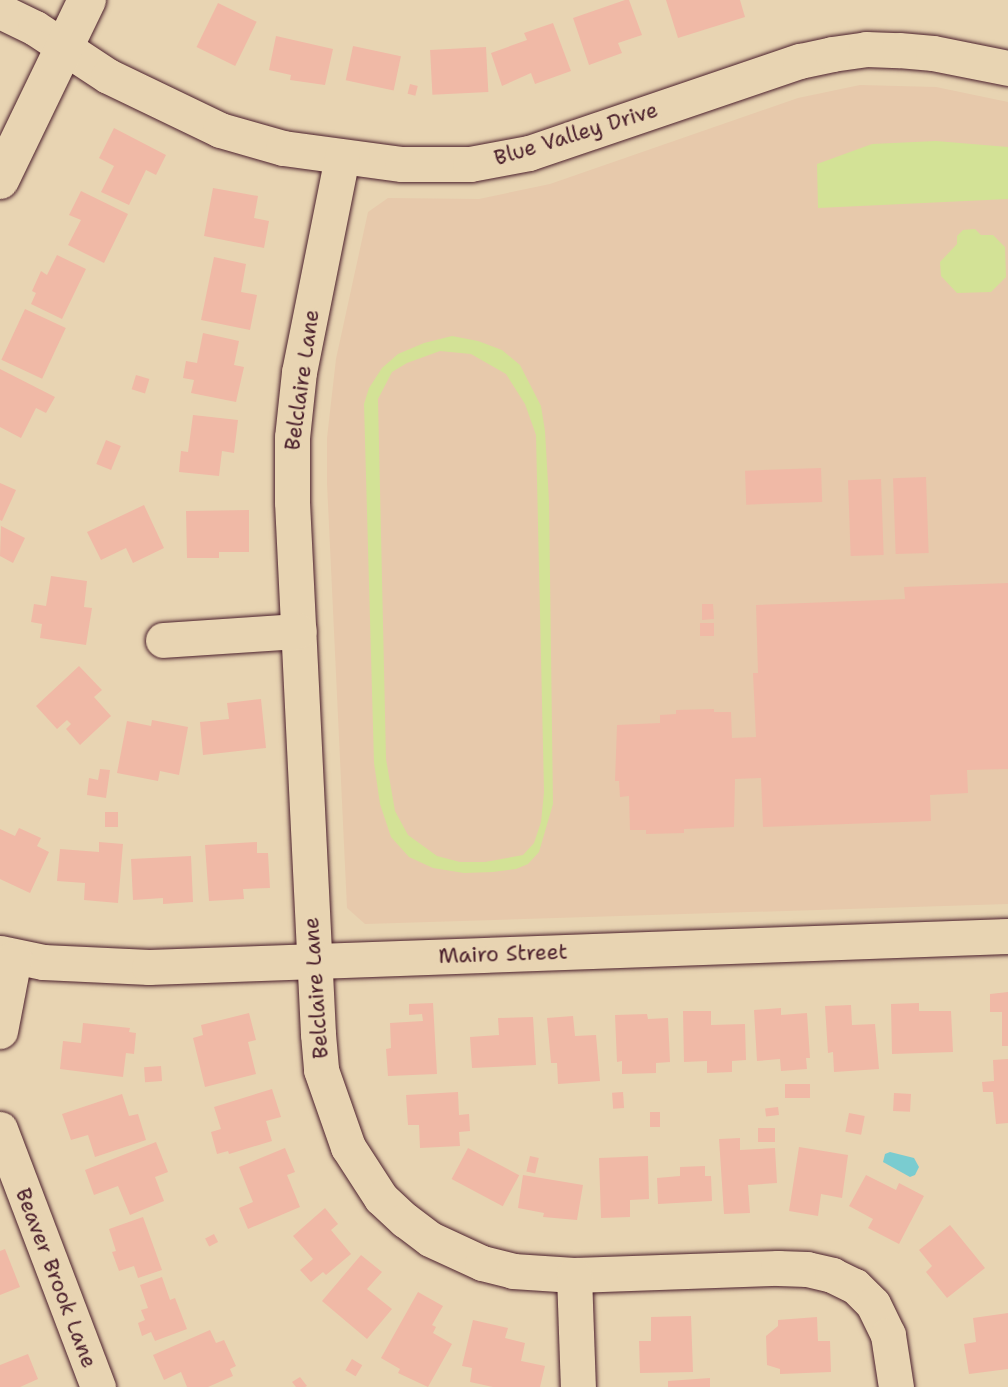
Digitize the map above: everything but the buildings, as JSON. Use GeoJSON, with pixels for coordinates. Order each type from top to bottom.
{"type":"FeatureCollection","features":[{"type":"Feature","properties":{"kind":"main road"},"geometry":{"type":"LineString","coordinates":[[0,180],[87,0]]}},
{"type":"Feature","properties":{"kind":"street","name":"Blue Valley Drive"},"geometry":{"type":"LineString","coordinates":[[0,11],[64,46],[108,76],[220,130],[256,143],[342,157],[440,166],[499,161],[800,61],[866,49],[933,53],[1008,68]]}},
{"type":"Feature","properties":{"kind":"street","name":"Belclaire Lane"},"geometry":{"type":"LineString","coordinates":[[342,157],[299,372],[292,438],[321,1070],[330,1104],[348,1147],[381,1198],[430,1239],[482,1263],[513,1271],[574,1275],[778,1268],[807,1269],[832,1275],[855,1286],[873,1304],[888,1335],[896,1387]]}},
{"type":"Feature","properties":{"kind":"street"},"geometry":{"type":"LineString","coordinates":[[163,639],[299,631]]}},
{"type":"Feature","properties":{"kind":"street","name":"Mairo Street"},"geometry":{"type":"LineString","coordinates":[[7,955],[79,965],[149,967],[1008,936]]}},
{"type":"Feature","properties":{"kind":"street"},"geometry":{"type":"LineString","coordinates":[[0,1031],[7,955]]}},
{"type":"Feature","properties":{"kind":"street","name":"Beaver Brook Lane"},"geometry":{"type":"LineString","coordinates":[[0,1129],[8,1178],[97,1387]]}},
{"type":"Feature","properties":{"kind":"street"},"geometry":{"type":"LineString","coordinates":[[574,1275],[578,1387]]}},
{"type":"Feature","properties":{"kind":"shaded area"},"geometry":{"type":"Polygon","coordinates":[[[860,85],[936,87],[1008,102],[1008,904],[365,924],[347,908],[327,438],[336,359],[368,212],[388,198],[479,199],[550,184],[798,98],[860,85]]]}},
{"type":"Feature","properties":{"kind":"green space"},"geometry":{"type":"Polygon","coordinates":[[[936,141],[1008,147],[1008,199],[818,208],[817,164],[872,144],[936,141]]]}},
{"type":"Feature","properties":{"kind":"green space"},"geometry":{"type":"Polygon","coordinates":[[[975,229],[981,235],[993,235],[1005,247],[1006,277],[991,292],[957,293],[941,276],[940,262],[957,244],[957,236],[963,230],[975,229]]]}},
{"type":"Feature","properties":{"kind":"green space"},"geometry":{"type":"Polygon","coordinates":[[[452,336],[478,341],[502,350],[520,365],[541,406],[549,501],[553,804],[539,852],[528,864],[516,869],[464,873],[433,868],[409,857],[391,837],[380,804],[374,763],[364,404],[369,388],[382,368],[398,354],[424,343],[452,336]],[[440,351],[407,363],[392,372],[378,399],[386,759],[395,811],[408,835],[437,856],[460,862],[485,862],[523,855],[534,843],[541,822],[544,792],[536,435],[525,404],[506,374],[471,354],[440,351]]]}},
{"type":"Feature","properties":{"kind":"water"},"geometry":{"type":"Polygon","coordinates":[[[890,1152],[914,1158],[919,1167],[915,1175],[910,1177],[883,1162],[885,1154],[890,1152]]]}}]}
